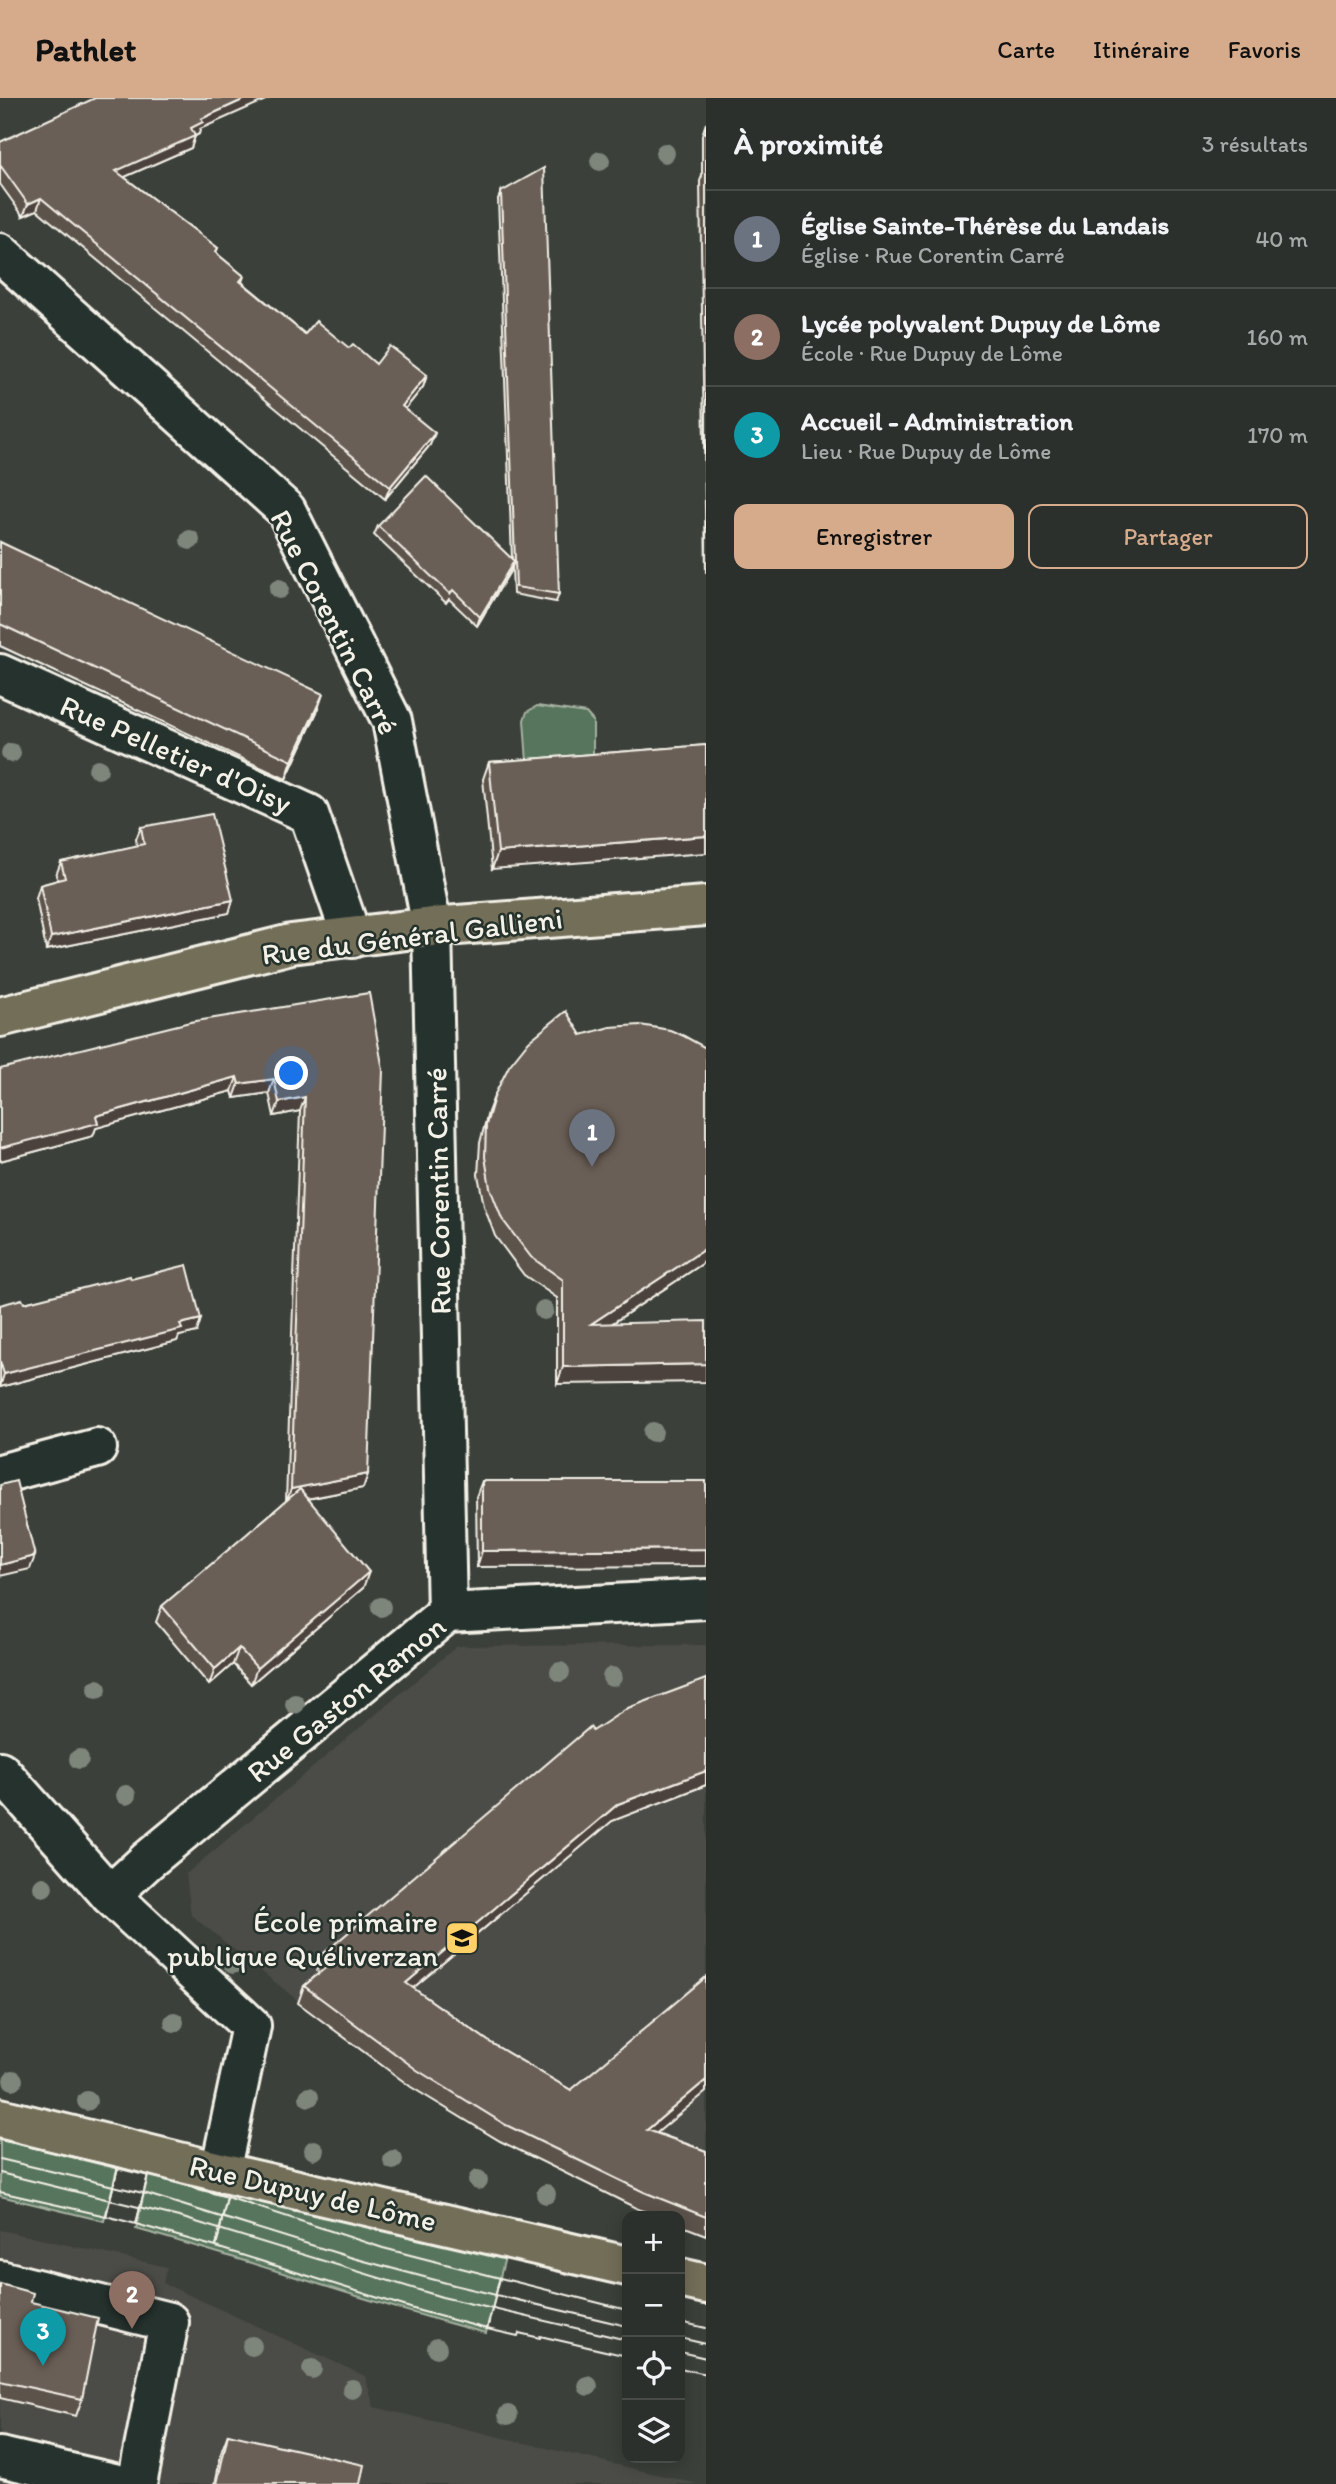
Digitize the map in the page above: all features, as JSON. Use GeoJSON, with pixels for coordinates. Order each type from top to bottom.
{"type":"FeatureCollection","features":[{"type":"Feature","properties":{"kind":"main road","name":"Rue du Général Gallieni"},"geometry":{"type":"LineString","coordinates":[[0,1017],[291,944],[432,927],[706,906]]}},
{"type":"Feature","properties":{"kind":"main road","name":"Rue Dupuy de Lôme"},"geometry":{"type":"LineString","coordinates":[[0,2118],[622,2265]]}},
{"type":"Feature","properties":{"kind":"main road"},"geometry":{"type":"LineString","coordinates":[[685,2279],[706,2284]]}},
{"type":"Feature","properties":{"kind":"street","name":"Rue Corentin Carré"},"geometry":{"type":"LineString","coordinates":[[0,253],[286,510],[392,721],[432,927],[447,1613]]}},
{"type":"Feature","properties":{"kind":"street","name":"Rue Pelletier d'Oisy"},"geometry":{"type":"LineString","coordinates":[[0,674],[309,814],[352,938]]}},
{"type":"Feature","properties":{"kind":"street"},"geometry":{"type":"LineString","coordinates":[[0,1474],[97,1448]]}},
{"type":"Feature","properties":{"kind":"street","name":"Rue Gaston Ramon"},"geometry":{"type":"LineString","coordinates":[[110,1895],[157,1852],[447,1613],[706,1599]]}},
{"type":"Feature","properties":{"kind":"street"},"geometry":{"type":"LineString","coordinates":[[0,1771],[110,1895],[251,2026],[220,2172]]}},
{"type":"Feature","properties":{"kind":"street"},"geometry":{"type":"LineString","coordinates":[[0,2280],[169,2322],[137,2484]]}},
{"type":"Feature","properties":{"kind":"street"},"geometry":{"type":"LineString","coordinates":[[0,2457],[118,2484]]}},
{"type":"Feature","properties":{"kind":"shaded area","name":"École primaire publique Quéliverzan"},"geometry":{"type":"Polygon","coordinates":[[[706,1645],[706,2236],[685,2228],[685,2211],[646,2211],[569,2176],[455,2115],[368,2057],[191,1915],[186,1874],[457,1646],[706,1645]]]}},
{"type":"Feature","properties":{"kind":"shaded area"},"geometry":{"type":"Polygon","coordinates":[[[0,2230],[167,2267],[163,2283],[365,2376],[374,2407],[698,2484],[0,2484],[0,2230]]]}},
{"type":"Feature","properties":{"kind":"green space"},"geometry":{"type":"Polygon","coordinates":[[[537,706],[586,713],[593,721],[593,771],[528,776],[524,720],[527,712],[537,706]]]}},
{"type":"Feature","properties":{"kind":"green space"},"geometry":{"type":"Polygon","coordinates":[[[0,2132],[119,2161],[104,2221],[0,2196],[0,2132]]]}},
{"type":"Feature","properties":{"kind":"green space"},"geometry":{"type":"Polygon","coordinates":[[[150,2167],[506,2253],[486,2333],[136,2229],[150,2167]]]}},
{"type":"Feature","properties":{"kind":"building"},"geometry":{"type":"Polygon","coordinates":[[[95,98],[247,98],[201,119],[203,122],[191,128],[195,136],[116,171],[218,248],[215,252],[244,276],[240,281],[305,334],[316,321],[349,348],[353,344],[376,364],[390,346],[427,375],[402,406],[435,433],[390,487],[41,198],[28,204],[0,165],[0,142],[95,98]]]}},
{"type":"Feature","properties":{"kind":"building"},"geometry":{"type":"Polygon","coordinates":[[[544,168],[559,594],[516,587],[501,192],[544,168]]]}},
{"type":"Feature","properties":{"kind":"building"},"geometry":{"type":"Polygon","coordinates":[[[426,476],[514,561],[480,617],[453,590],[450,594],[378,526],[426,476]]]}},
{"type":"Feature","properties":{"kind":"building"},"geometry":{"type":"Polygon","coordinates":[[[0,542],[323,694],[292,761],[0,624],[0,542]]]}},
{"type":"Feature","properties":{"kind":"building"},"geometry":{"type":"Polygon","coordinates":[[[706,745],[706,836],[498,852],[489,762],[706,745]]]}},
{"type":"Feature","properties":{"kind":"building"},"geometry":{"type":"Polygon","coordinates":[[[212,814],[233,900],[51,937],[40,885],[65,878],[61,862],[144,844],[141,827],[212,814]]]}},
{"type":"Feature","properties":{"kind":"building"},"geometry":{"type":"Polygon","coordinates":[[[369,993],[383,1070],[368,1474],[291,1489],[305,1097],[279,1102],[274,1079],[239,1084],[237,1077],[96,1116],[98,1123],[0,1148],[0,1069],[190,1022],[369,993]]]}},
{"type":"Feature","properties":{"kind":"building"},"geometry":{"type":"Polygon","coordinates":[[[566,1011],[581,1035],[610,1027],[640,1025],[670,1030],[706,1048],[706,1248],[591,1324],[706,1321],[706,1364],[563,1367],[563,1280],[531,1257],[502,1219],[490,1188],[485,1157],[486,1125],[495,1094],[509,1066],[529,1041],[566,1011]]]}},
{"type":"Feature","properties":{"kind":"building"},"geometry":{"type":"Polygon","coordinates":[[[187,1265],[201,1319],[180,1324],[182,1329],[4,1374],[0,1361],[0,1305],[22,1299],[24,1303],[130,1276],[131,1279],[187,1265]]]}},
{"type":"Feature","properties":{"kind":"building"},"geometry":{"type":"Polygon","coordinates":[[[16,1481],[35,1556],[0,1565],[0,1485],[16,1481]]]}},
{"type":"Feature","properties":{"kind":"building"},"geometry":{"type":"Polygon","coordinates":[[[482,1481],[706,1481],[706,1549],[482,1551],[482,1481]]]}},
{"type":"Feature","properties":{"kind":"building"},"geometry":{"type":"Polygon","coordinates":[[[300,1489],[369,1572],[257,1668],[239,1648],[215,1669],[162,1606],[300,1489]]]}},
{"type":"Feature","properties":{"kind":"building"},"geometry":{"type":"Polygon","coordinates":[[[706,1679],[706,1771],[618,1804],[406,1983],[491,2043],[571,2090],[706,1977],[706,2080],[647,2130],[706,2151],[706,2217],[644,2192],[506,2125],[417,2070],[304,1986],[330,1964],[323,1954],[590,1727],[593,1731],[628,1708],[706,1679]]]}},
{"type":"Feature","properties":{"kind":"building"},"geometry":{"type":"Polygon","coordinates":[[[0,2284],[33,2293],[31,2302],[98,2318],[82,2399],[0,2381],[0,2284]]]}},
{"type":"Feature","properties":{"kind":"building"},"geometry":{"type":"Polygon","coordinates":[[[228,2434],[364,2465],[360,2484],[217,2484],[228,2434]]]}},
{"type":"Feature","properties":{"kind":"tram line"},"geometry":{"type":"LineString","coordinates":[[0,2140],[118,2167],[106,2216],[0,2192]]}},
{"type":"Feature","properties":{"kind":"tram line"},"geometry":{"type":"LineString","coordinates":[[0,2159],[147,2194],[353,2258],[454,2285],[622,2325]]}},
{"type":"Feature","properties":{"kind":"tram line"},"geometry":{"type":"LineString","coordinates":[[118,2167],[148,2175],[136,2224],[106,2216],[118,2167]]}},
{"type":"Feature","properties":{"kind":"tram line"},"geometry":{"type":"LineString","coordinates":[[0,2173],[183,2218],[442,2297],[622,2339]]}},
{"type":"Feature","properties":{"kind":"tram line"},"geometry":{"type":"LineString","coordinates":[[148,2175],[227,2197],[216,2247],[136,2224],[148,2175]]}},
{"type":"Feature","properties":{"kind":"tram line"},"geometry":{"type":"LineString","coordinates":[[227,2197],[383,2248],[500,2278],[487,2329],[420,2311],[216,2247],[227,2197]]}},
{"type":"Feature","properties":{"kind":"tram line"},"geometry":{"type":"LineString","coordinates":[[497,2287],[500,2278],[622,2309]]}},
{"type":"Feature","properties":{"kind":"tram line"},"geometry":{"type":"LineString","coordinates":[[489,2321],[487,2329],[518,2336],[519,2333],[540,2336],[622,2355]]}},
{"type":"Feature","properties":{"kind":"tram line"},"geometry":{"type":"LineString","coordinates":[[685,2323],[706,2328]]}},
{"type":"Feature","properties":{"kind":"tram line"},"geometry":{"type":"LineString","coordinates":[[685,2339],[706,2344]]}},
{"type":"Feature","properties":{"kind":"tram line"},"geometry":{"type":"LineString","coordinates":[[685,2353],[706,2358]]}},
{"type":"Feature","properties":{"kind":"tram line"},"geometry":{"type":"LineString","coordinates":[[685,2369],[706,2374]]}},
{"type":"Feature","properties":{"kind":"place","name":"Église Sainte-Thérèse du Landais"},"geometry":{"type":"Point","coordinates":[592,1167]}},
{"type":"Feature","properties":{"kind":"place","name":"École primaire publique Quéliverzan"},"geometry":{"type":"Point","coordinates":[462,1938]}},
{"type":"Feature","properties":{"kind":"place","name":"Lycée polyvalent Dupuy de Lôme"},"geometry":{"type":"Point","coordinates":[132,2329]}},
{"type":"Feature","properties":{"kind":"place","name":"Accueil - Administration"},"geometry":{"type":"Point","coordinates":[43,2366]}}]}
